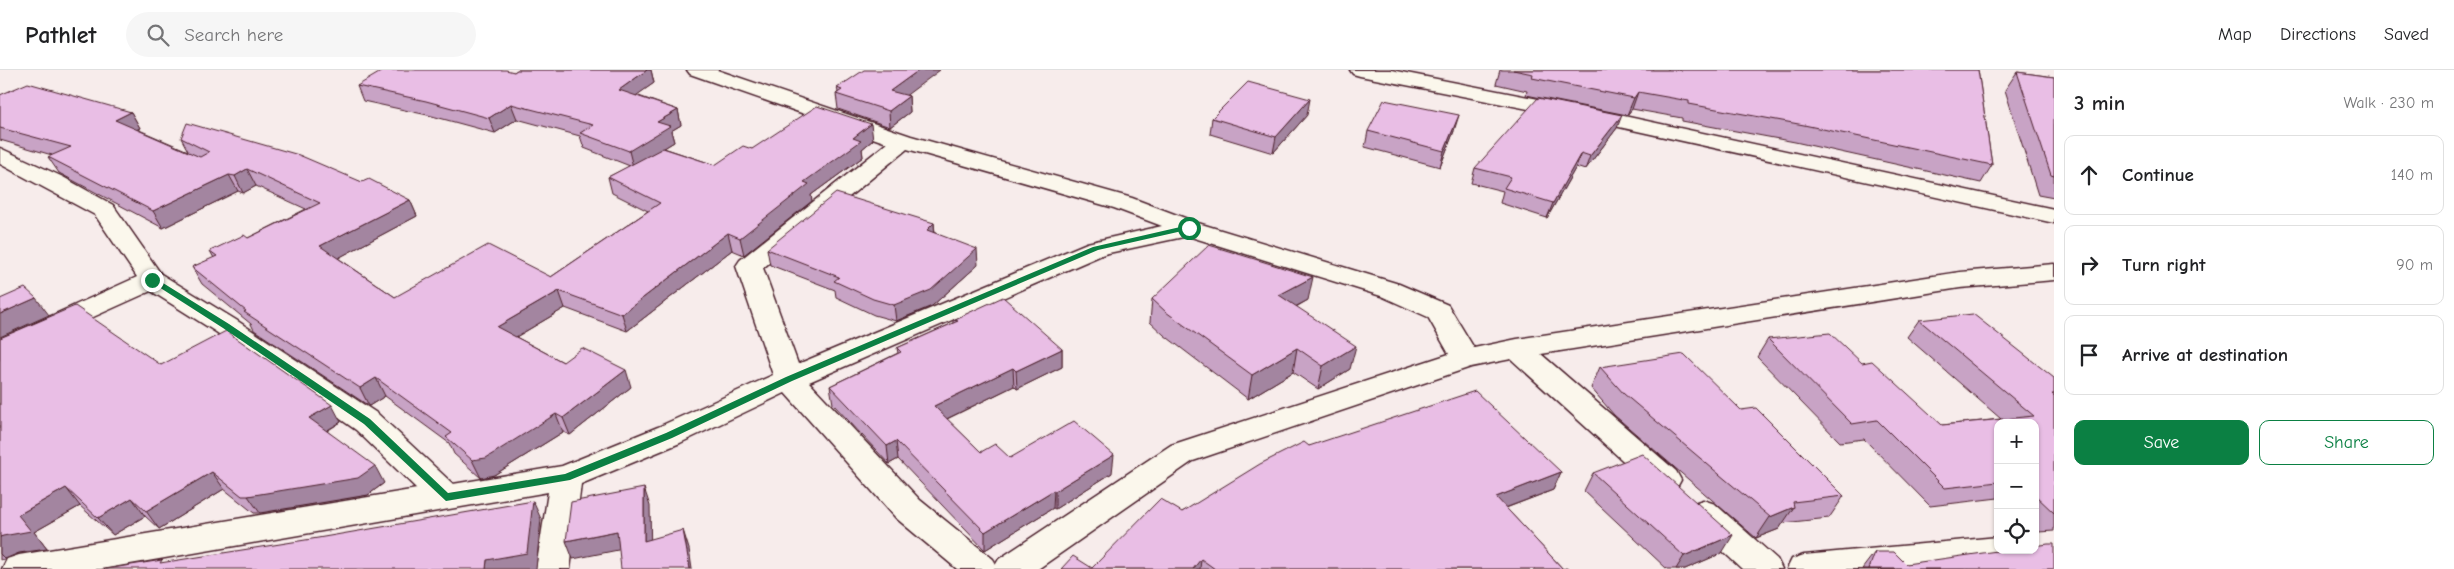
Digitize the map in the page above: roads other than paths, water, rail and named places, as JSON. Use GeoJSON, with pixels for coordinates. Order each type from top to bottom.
{"type":"FeatureCollection","features":[{"type":"Feature","properties":{"kind":"street"},"geometry":{"type":"LineString","coordinates":[[697,70],[903,141],[1123,203],[1189,228],[1390,290],[1438,311],[1466,359]]}},
{"type":"Feature","properties":{"kind":"street"},"geometry":{"type":"LineString","coordinates":[[1360,70],[1610,119],[2054,216]]}},
{"type":"Feature","properties":{"kind":"street"},"geometry":{"type":"LineString","coordinates":[[903,141],[749,266],[789,379],[908,509],[981,569]]}},
{"type":"Feature","properties":{"kind":"street"},"geometry":{"type":"LineString","coordinates":[[0,154],[104,210],[152,280],[226,326],[367,422],[446,497]]}},
{"type":"Feature","properties":{"kind":"street"},"geometry":{"type":"LineString","coordinates":[[19,569],[566,477],[669,435],[789,379],[1096,248],[1189,228]]}},
{"type":"Feature","properties":{"kind":"street"},"geometry":{"type":"LineString","coordinates":[[1011,569],[1182,453],[1466,359],[1517,348],[1960,280],[2054,272]]}},
{"type":"Feature","properties":{"kind":"street"},"geometry":{"type":"LineString","coordinates":[[0,350],[152,280]]}},
{"type":"Feature","properties":{"kind":"street"},"geometry":{"type":"LineString","coordinates":[[1517,348],[1765,569]]}},
{"type":"Feature","properties":{"kind":"street"},"geometry":{"type":"LineString","coordinates":[[552,569],[566,477]]}},
{"type":"Feature","properties":{"kind":"street"},"geometry":{"type":"LineString","coordinates":[[1804,569],[1994,552]]}}]}
